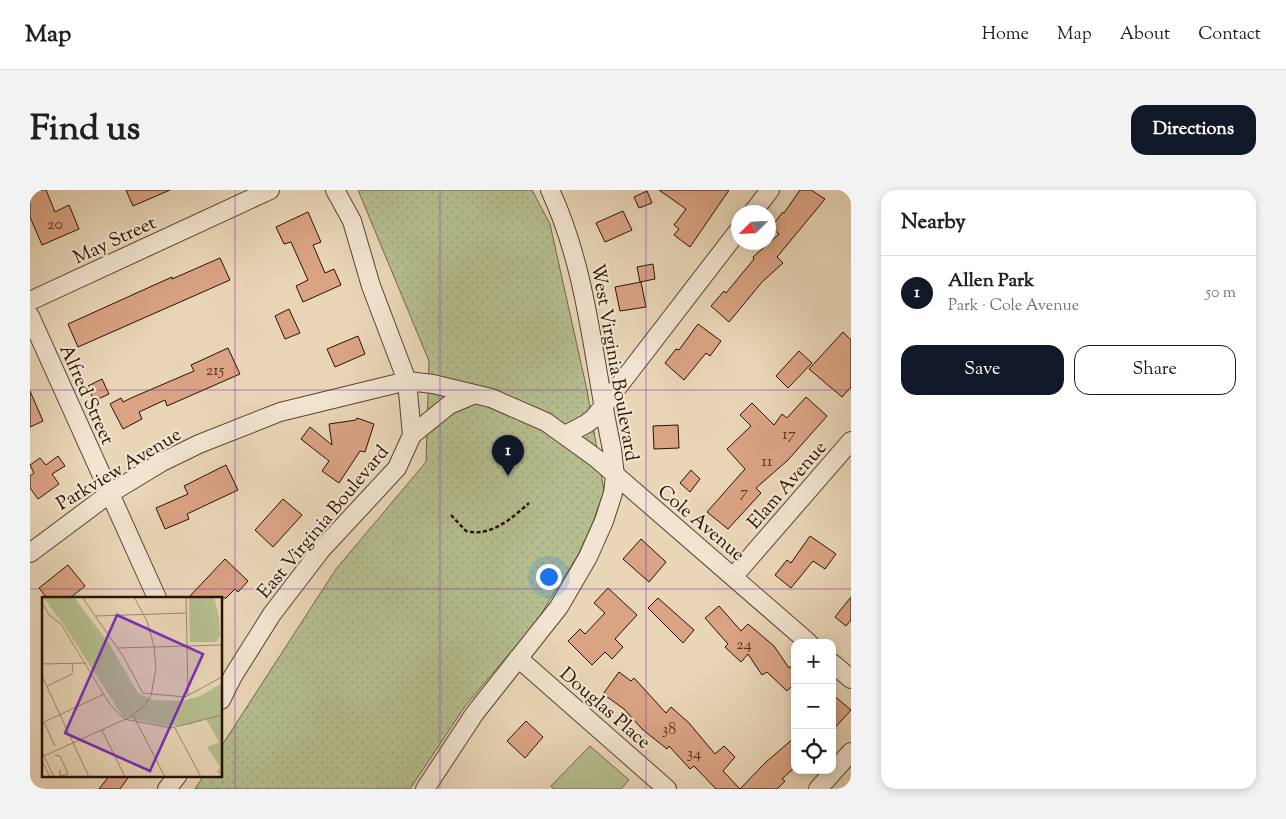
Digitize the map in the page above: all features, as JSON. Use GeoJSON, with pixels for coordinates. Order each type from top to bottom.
{"type":"FeatureCollection","features":[{"type":"Feature","properties":{"kind":"street","name":"May Street"},"geometry":{"type":"LineString","coordinates":[[30,301],[270,190]]}},
{"type":"Feature","properties":{"kind":"street","name":"East Virginia Boulevard"},"geometry":{"type":"LineString","coordinates":[[222,698],[233,676],[272,614],[321,550],[398,468],[412,434],[407,381],[371,286],[354,229],[335,190]]}},
{"type":"Feature","properties":{"kind":"street","name":"West Virginia Boulevard"},"geometry":{"type":"LineString","coordinates":[[425,789],[474,713],[559,607],[588,557],[604,521],[615,476],[604,405],[576,261],[550,190]]}},
{"type":"Feature","properties":{"kind":"street"},"geometry":{"type":"LineString","coordinates":[[758,205],[770,190]]}},
{"type":"Feature","properties":{"kind":"street"},"geometry":{"type":"LineString","coordinates":[[565,435],[586,424],[604,405],[731,240]]}},
{"type":"Feature","properties":{"kind":"street","name":"Alfred Street"},"geometry":{"type":"LineString","coordinates":[[30,316],[156,597]]}},
{"type":"Feature","properties":{"kind":"street","name":"Cole Avenue"},"geometry":{"type":"LineString","coordinates":[[407,381],[475,394],[520,410],[546,422],[596,458],[804,639]]}},
{"type":"Feature","properties":{"kind":"street","name":"Parkview Avenue"},"geometry":{"type":"LineString","coordinates":[[30,553],[109,494],[162,462],[236,428],[290,409],[407,381]]}},
{"type":"Feature","properties":{"kind":"street"},"geometry":{"type":"LineString","coordinates":[[412,434],[449,405],[475,394]]}},
{"type":"Feature","properties":{"kind":"street","name":"Elam Avenue"},"geometry":{"type":"LineString","coordinates":[[733,577],[851,441]]}},
{"type":"Feature","properties":{"kind":"street","name":"Douglas Place"},"geometry":{"type":"LineString","coordinates":[[518,658],[667,789]]}},
{"type":"Feature","properties":{"kind":"street"},"geometry":{"type":"LineString","coordinates":[[836,666],[851,679]]}},
{"type":"Feature","properties":{"kind":"street"},"geometry":{"type":"LineString","coordinates":[[818,789],[851,752]]}},
{"type":"Feature","properties":{"kind":"street"},"geometry":{"type":"LineString","coordinates":[[167,789],[177,776]]}},
{"type":"Feature","properties":{"kind":"path"},"geometry":{"type":"LineString","coordinates":[[451,515],[466,531],[492,530],[512,518],[528,503]]}},
{"type":"Feature","properties":{"kind":"green space"},"geometry":{"type":"Polygon","coordinates":[[[358,190],[532,190],[550,224],[587,390],[604,491],[578,555],[536,622],[466,705],[410,789],[195,789],[203,776],[222,776],[222,745],[336,569],[426,462],[429,361],[358,190]]]}},
{"type":"Feature","properties":{"kind":"green space"},"geometry":{"type":"Polygon","coordinates":[[[590,746],[629,780],[621,789],[554,789],[551,786],[590,746]]]}},
{"type":"Feature","properties":{"kind":"building"},"geometry":{"type":"Polygon","coordinates":[[[38,190],[46,190],[55,212],[69,205],[79,229],[42,245],[30,217],[30,194],[38,190]]]}},
{"type":"Feature","properties":{"kind":"building"},"geometry":{"type":"Polygon","coordinates":[[[126,190],[170,190],[133,206],[126,190]]]}},
{"type":"Feature","properties":{"kind":"building"},"geometry":{"type":"Polygon","coordinates":[[[659,190],[729,190],[690,247],[674,235],[679,229],[674,225],[686,209],[659,190]]]}},
{"type":"Feature","properties":{"kind":"building"},"geometry":{"type":"Polygon","coordinates":[[[800,190],[811,190],[825,199],[777,257],[783,263],[762,282],[729,322],[711,306],[724,291],[726,293],[754,259],[753,257],[761,250],[776,250],[776,237],[779,234],[776,231],[776,221],[784,213],[800,190]]]}},
{"type":"Feature","properties":{"kind":"building"},"geometry":{"type":"Polygon","coordinates":[[[647,191],[652,203],[639,208],[634,197],[647,191]]]}},
{"type":"Feature","properties":{"kind":"building"},"geometry":{"type":"Polygon","coordinates":[[[623,211],[632,230],[605,242],[596,223],[623,211]]]}},
{"type":"Feature","properties":{"kind":"building"},"geometry":{"type":"Polygon","coordinates":[[[308,212],[321,242],[313,245],[325,273],[334,269],[341,285],[303,302],[296,286],[308,280],[291,242],[284,244],[276,227],[308,212]]]}},
{"type":"Feature","properties":{"kind":"building"},"geometry":{"type":"Polygon","coordinates":[[[220,258],[230,280],[78,347],[68,324],[172,277],[172,279],[220,258]]]}},
{"type":"Feature","properties":{"kind":"building"},"geometry":{"type":"Polygon","coordinates":[[[653,264],[655,279],[640,282],[637,267],[653,264]]]}},
{"type":"Feature","properties":{"kind":"building"},"geometry":{"type":"Polygon","coordinates":[[[641,282],[646,307],[620,311],[615,287],[641,282]]]}},
{"type":"Feature","properties":{"kind":"building"},"geometry":{"type":"Polygon","coordinates":[[[289,309],[300,333],[285,339],[275,316],[289,309]]]}},
{"type":"Feature","properties":{"kind":"building"},"geometry":{"type":"Polygon","coordinates":[[[698,324],[721,341],[710,356],[706,353],[684,380],[665,363],[676,349],[679,350],[698,324]]]}},
{"type":"Feature","properties":{"kind":"building"},"geometry":{"type":"Polygon","coordinates":[[[843,332],[851,340],[851,387],[842,397],[809,369],[843,332]]]}},
{"type":"Feature","properties":{"kind":"building"},"geometry":{"type":"Polygon","coordinates":[[[358,336],[365,354],[335,367],[327,349],[358,336]]]}},
{"type":"Feature","properties":{"kind":"building"},"geometry":{"type":"Polygon","coordinates":[[[228,348],[240,374],[167,406],[165,400],[139,412],[142,419],[123,429],[110,404],[121,398],[123,402],[194,371],[191,365],[228,348]]]}},
{"type":"Feature","properties":{"kind":"building"},"geometry":{"type":"Polygon","coordinates":[[[799,351],[812,363],[788,388],[776,376],[799,351]]]}},
{"type":"Feature","properties":{"kind":"building"},"geometry":{"type":"Polygon","coordinates":[[[102,379],[109,394],[94,401],[88,386],[102,379]]]}},
{"type":"Feature","properties":{"kind":"building"},"geometry":{"type":"Polygon","coordinates":[[[30,391],[43,421],[30,427],[30,391]]]}},
{"type":"Feature","properties":{"kind":"building"},"geometry":{"type":"Polygon","coordinates":[[[806,397],[827,416],[788,460],[756,488],[761,493],[728,529],[707,512],[745,469],[727,449],[751,426],[740,415],[752,403],[774,425],[782,414],[787,418],[806,397]]]}},
{"type":"Feature","properties":{"kind":"building"},"geometry":{"type":"Polygon","coordinates":[[[357,418],[374,424],[365,452],[360,451],[339,483],[322,471],[329,461],[301,439],[310,427],[332,445],[329,424],[356,420],[357,418]]]}},
{"type":"Feature","properties":{"kind":"building"},"geometry":{"type":"Polygon","coordinates":[[[678,425],[679,448],[654,449],[653,426],[678,425]]]}},
{"type":"Feature","properties":{"kind":"building"},"geometry":{"type":"Polygon","coordinates":[[[58,456],[65,466],[52,474],[59,484],[38,499],[30,488],[30,476],[34,473],[30,465],[40,458],[46,465],[58,456]]]}},
{"type":"Feature","properties":{"kind":"building"},"geometry":{"type":"Polygon","coordinates":[[[226,465],[238,490],[187,514],[189,519],[165,529],[156,508],[188,494],[184,486],[226,465]]]}},
{"type":"Feature","properties":{"kind":"building"},"geometry":{"type":"Polygon","coordinates":[[[691,470],[700,479],[690,492],[680,483],[691,470]]]}},
{"type":"Feature","properties":{"kind":"building"},"geometry":{"type":"Polygon","coordinates":[[[283,499],[302,515],[273,547],[255,530],[283,499]]]}},
{"type":"Feature","properties":{"kind":"building"},"geometry":{"type":"Polygon","coordinates":[[[810,536],[836,554],[825,569],[813,561],[791,588],[775,575],[787,560],[791,563],[810,536]]]}},
{"type":"Feature","properties":{"kind":"building"},"geometry":{"type":"Polygon","coordinates":[[[641,539],[666,562],[649,582],[623,559],[641,539]]]}},
{"type":"Feature","properties":{"kind":"building"},"geometry":{"type":"Polygon","coordinates":[[[225,559],[248,581],[238,592],[235,589],[226,598],[189,597],[225,559]]]}},
{"type":"Feature","properties":{"kind":"building"},"geometry":{"type":"Polygon","coordinates":[[[68,565],[85,586],[71,597],[46,597],[39,588],[68,565]]]}},
{"type":"Feature","properties":{"kind":"building"},"geometry":{"type":"Polygon","coordinates":[[[608,588],[637,615],[615,639],[623,647],[612,659],[605,652],[592,665],[568,641],[580,629],[585,634],[605,613],[594,603],[608,588]]]}},
{"type":"Feature","properties":{"kind":"building"},"geometry":{"type":"Polygon","coordinates":[[[851,597],[851,620],[846,626],[835,617],[851,597]]]}},
{"type":"Feature","properties":{"kind":"building"},"geometry":{"type":"Polygon","coordinates":[[[658,598],[694,630],[683,643],[648,608],[658,598]]]}},
{"type":"Feature","properties":{"kind":"building"},"geometry":{"type":"Polygon","coordinates":[[[719,606],[741,631],[748,624],[774,646],[789,668],[791,666],[791,687],[787,691],[767,672],[762,675],[748,654],[741,662],[725,647],[728,644],[705,618],[719,606]]]}},
{"type":"Feature","properties":{"kind":"building"},"geometry":{"type":"Polygon","coordinates":[[[619,672],[631,681],[634,678],[666,713],[671,707],[689,723],[715,754],[724,746],[735,757],[723,771],[740,789],[716,789],[694,766],[690,769],[669,746],[667,749],[642,729],[624,709],[603,694],[619,672]]]}},
{"type":"Feature","properties":{"kind":"building"},"geometry":{"type":"Polygon","coordinates":[[[836,697],[851,710],[836,727],[836,697]]]}},
{"type":"Feature","properties":{"kind":"building"},"geometry":{"type":"Polygon","coordinates":[[[526,721],[543,737],[525,758],[507,741],[526,721]]]}},
{"type":"Feature","properties":{"kind":"building"},"geometry":{"type":"Polygon","coordinates":[[[791,740],[791,771],[782,779],[785,781],[777,789],[740,789],[765,763],[791,740]]]}},
{"type":"Feature","properties":{"kind":"building"},"geometry":{"type":"Polygon","coordinates":[[[109,776],[129,776],[120,789],[99,789],[109,776]]]}},
{"type":"Feature","properties":{"kind":"place","name":"Allen Park"},"geometry":{"type":"Point","coordinates":[508,476]}}]}
